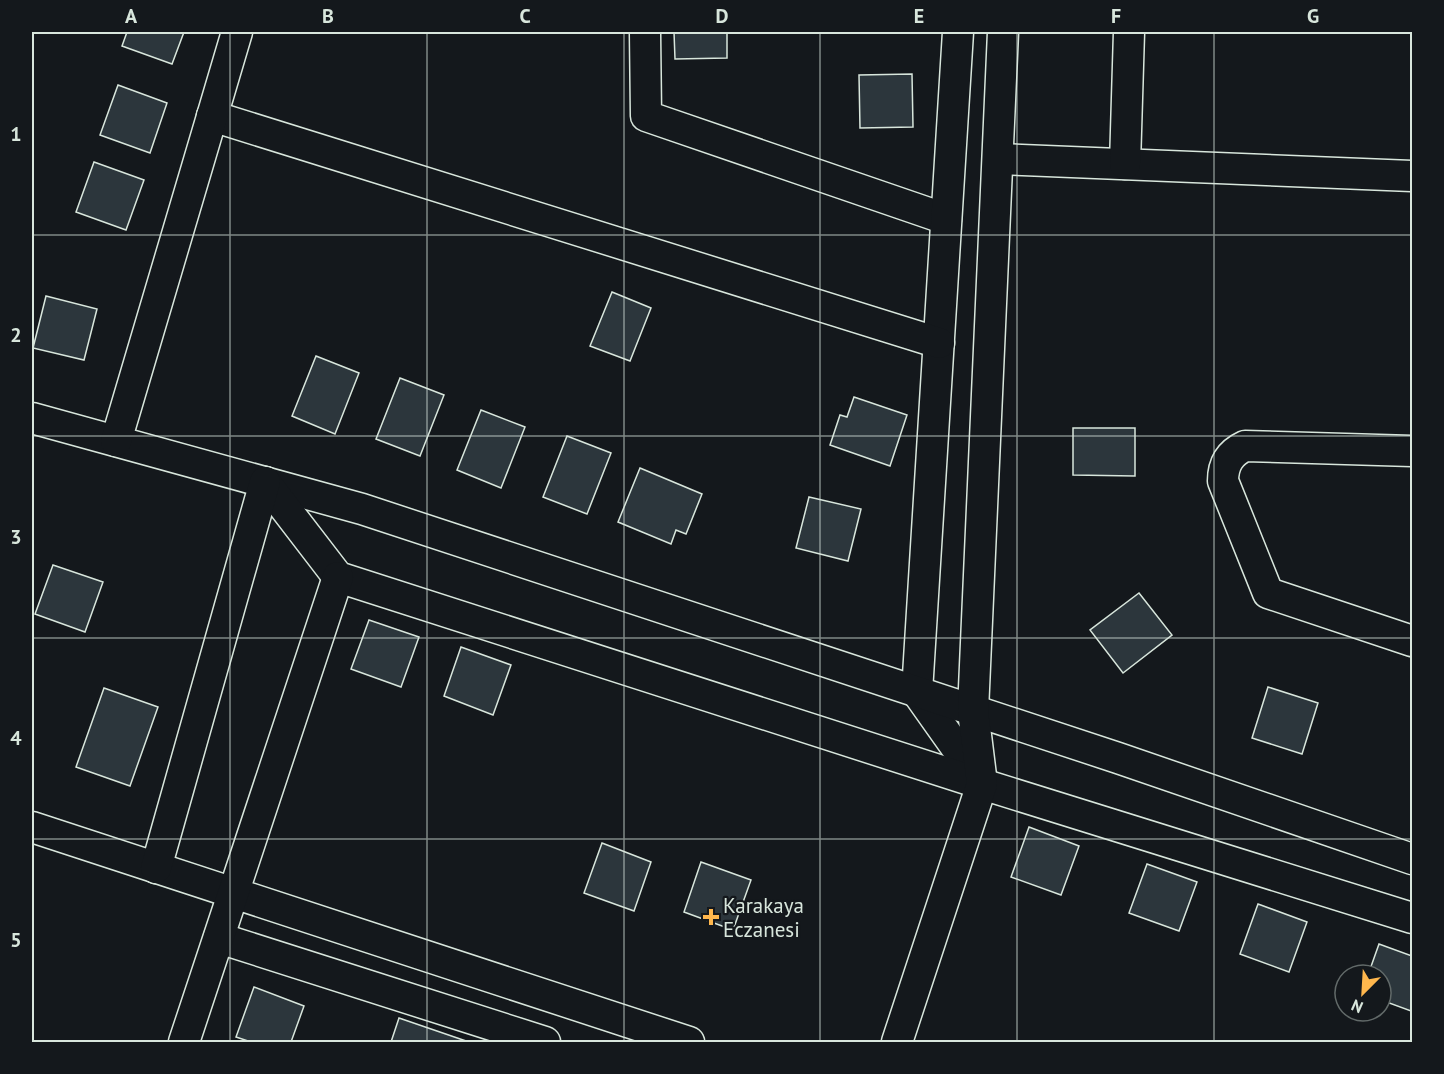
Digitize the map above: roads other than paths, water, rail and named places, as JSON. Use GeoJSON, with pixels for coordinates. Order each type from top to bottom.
{"type":"FeatureCollection","features":[{"type":"Feature","properties":{"kind":"street"},"geometry":{"type":"LineString","coordinates":[[116,441],[237,32]]}},
{"type":"Feature","properties":{"kind":"street"},"geometry":{"type":"LineString","coordinates":[[645,32],[646,116],[946,219]]}},
{"type":"Feature","properties":{"kind":"street"},"geometry":{"type":"LineString","coordinates":[[958,32],[917,692],[982,784]]}},
{"type":"Feature","properties":{"kind":"street"},"geometry":{"type":"LineString","coordinates":[[897,1042],[982,784],[973,711],[1003,32]]}},
{"type":"Feature","properties":{"kind":"street"},"geometry":{"type":"LineString","coordinates":[[1125,164],[1128,32]]}},
{"type":"Feature","properties":{"kind":"street"},"geometry":{"type":"LineString","coordinates":[[212,116],[939,343]]}},
{"type":"Feature","properties":{"kind":"street"},"geometry":{"type":"LineString","coordinates":[[998,159],[1413,176]]}},
{"type":"Feature","properties":{"kind":"street"},"geometry":{"type":"LineString","coordinates":[[32,418],[362,509],[1413,859]]}},
{"type":"Feature","properties":{"kind":"street"},"geometry":{"type":"LineString","coordinates":[[1413,451],[1245,446],[1230,456],[1222,481],[1268,593],[1413,641]]}},
{"type":"Feature","properties":{"kind":"street"},"geometry":{"type":"LineString","coordinates":[[265,482],[338,577],[982,784],[1413,918]]}},
{"type":"Feature","properties":{"kind":"street"},"geometry":{"type":"LineString","coordinates":[[156,868],[265,482]]}},
{"type":"Feature","properties":{"kind":"street"},"geometry":{"type":"LineString","coordinates":[[184,1042],[338,577]]}},
{"type":"Feature","properties":{"kind":"street"},"geometry":{"type":"LineString","coordinates":[[32,827],[689,1042]]}},
{"type":"Feature","properties":{"kind":"street"},"geometry":{"type":"LineString","coordinates":[[219,938],[545,1042]]}},
{"type":"Feature","properties":{"kind":"place","name":"Karakaya Eczanesi"},"geometry":{"type":"Point","coordinates":[711,917]}}]}
